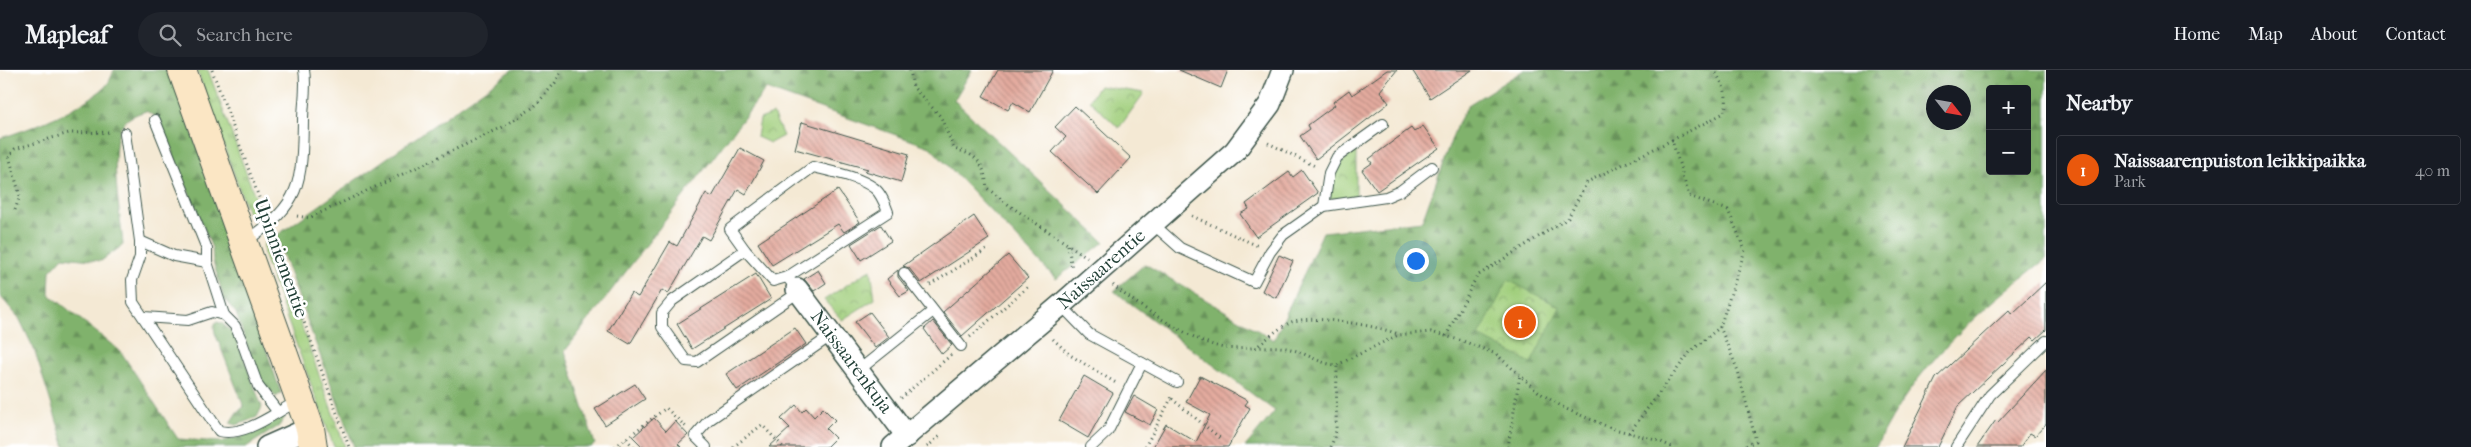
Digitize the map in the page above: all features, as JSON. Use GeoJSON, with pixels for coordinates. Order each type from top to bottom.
{"type":"FeatureCollection","features":[{"type":"Feature","properties":{"kind":"main road","name":"Upinniementie"},"geometry":{"type":"LineString","coordinates":[[182,70],[244,242],[289,405],[315,441]]}},
{"type":"Feature","properties":{"kind":"street","name":"Naissaarentie"},"geometry":{"type":"LineString","coordinates":[[905,443],[1234,152],[1270,104],[1283,70]]}},
{"type":"Feature","properties":{"kind":"street","name":"Naissaarenkuja"},"geometry":{"type":"LineString","coordinates":[[792,283],[859,370],[905,443]]}},
{"type":"Feature","properties":{"kind":"street"},"geometry":{"type":"LineString","coordinates":[[267,447],[315,441]]}},
{"type":"Feature","properties":{"kind":"lane"},"geometry":{"type":"LineString","coordinates":[[244,242],[269,225],[289,204],[297,187],[303,159],[304,70]]}},
{"type":"Feature","properties":{"kind":"lane"},"geometry":{"type":"LineString","coordinates":[[155,120],[207,249],[207,262],[224,315],[235,326],[258,386],[289,405]]}},
{"type":"Feature","properties":{"kind":"lane"},"geometry":{"type":"LineString","coordinates":[[1324,206],[1329,173],[1337,157],[1383,124]]}},
{"type":"Feature","properties":{"kind":"lane"},"geometry":{"type":"LineString","coordinates":[[125,133],[140,241],[140,258],[132,280],[133,302],[218,431],[230,433],[241,431],[289,405]]}},
{"type":"Feature","properties":{"kind":"lane"},"geometry":{"type":"LineString","coordinates":[[813,167],[853,178],[875,188],[884,201],[888,212],[792,283],[773,282],[745,250],[730,229],[813,167]]}},
{"type":"Feature","properties":{"kind":"lane"},"geometry":{"type":"LineString","coordinates":[[1153,224],[1180,248],[1254,282],[1270,252],[1283,235],[1324,206],[1386,197],[1400,191],[1432,167]]}},
{"type":"Feature","properties":{"kind":"lane"},"geometry":{"type":"LineString","coordinates":[[140,241],[174,256],[207,262]]}},
{"type":"Feature","properties":{"kind":"lane"},"geometry":{"type":"LineString","coordinates":[[745,250],[672,301],[662,314],[662,327],[686,361],[697,362],[793,296],[792,283]]}},
{"type":"Feature","properties":{"kind":"lane"},"geometry":{"type":"LineString","coordinates":[[904,273],[961,346]]}},
{"type":"Feature","properties":{"kind":"lane"},"geometry":{"type":"LineString","coordinates":[[1061,305],[1089,334],[1177,382]]}},
{"type":"Feature","properties":{"kind":"lane"},"geometry":{"type":"LineString","coordinates":[[859,370],[933,311]]}},
{"type":"Feature","properties":{"kind":"lane"},"geometry":{"type":"LineString","coordinates":[[144,317],[188,320],[212,312],[224,315]]}},
{"type":"Feature","properties":{"kind":"lane"},"geometry":{"type":"LineString","coordinates":[[706,447],[695,436],[709,420],[832,335]]}},
{"type":"Feature","properties":{"kind":"lane"},"geometry":{"type":"LineString","coordinates":[[1956,447],[1990,395],[2046,341]]}},
{"type":"Feature","properties":{"kind":"lane"},"geometry":{"type":"LineString","coordinates":[[1091,447],[1108,432],[1142,363]]}},
{"type":"Feature","properties":{"kind":"path","name":"Upinniementie"},"geometry":{"type":"LineString","coordinates":[[212,70],[349,447]]}},
{"type":"Feature","properties":{"kind":"path"},"geometry":{"type":"LineString","coordinates":[[281,212],[309,218],[503,127],[534,107],[555,83],[562,70]]}},
{"type":"Feature","properties":{"kind":"path"},"geometry":{"type":"LineString","coordinates":[[910,70],[913,86],[941,118],[954,149],[972,153],[985,171],[988,188],[1092,260]]}},
{"type":"Feature","properties":{"kind":"path"},"geometry":{"type":"LineString","coordinates":[[1446,336],[1477,276],[1568,218],[1587,182],[1724,113],[1727,104],[1723,85],[1714,70]]}},
{"type":"Feature","properties":{"kind":"path"},"geometry":{"type":"LineString","coordinates":[[15,210],[20,196],[9,156],[15,150],[69,133],[125,133]]}},
{"type":"Feature","properties":{"kind":"path"},"geometry":{"type":"LineString","coordinates":[[1629,433],[1690,352],[1720,327],[1745,250],[1728,210],[1689,196],[1672,140]]}},
{"type":"Feature","properties":{"kind":"path"},"geometry":{"type":"LineString","coordinates":[[1268,143],[1329,173]]}},
{"type":"Feature","properties":{"kind":"path"},"geometry":{"type":"LineString","coordinates":[[1192,216],[1270,252]]}},
{"type":"Feature","properties":{"kind":"path"},"geometry":{"type":"LineString","coordinates":[[1068,245],[1073,276]]}},
{"type":"Feature","properties":{"kind":"path"},"geometry":{"type":"LineString","coordinates":[[919,292],[989,248]]}},
{"type":"Feature","properties":{"kind":"path"},"geometry":{"type":"LineString","coordinates":[[1114,286],[1134,302],[1206,343],[1225,348],[1290,348],[1328,364],[1337,365],[1398,335],[1431,332],[1446,336],[1496,354],[1540,393],[1566,409],[1611,428],[1658,441],[1672,447]]}},
{"type":"Feature","properties":{"kind":"path"},"geometry":{"type":"LineString","coordinates":[[1254,348],[1289,322],[1299,320],[1351,322],[1386,329],[1398,335]]}},
{"type":"Feature","properties":{"kind":"path"},"geometry":{"type":"LineString","coordinates":[[1720,327],[1738,371],[1756,441],[1743,447]]}},
{"type":"Feature","properties":{"kind":"path"},"geometry":{"type":"LineString","coordinates":[[1053,339],[1070,355],[1129,390]]}},
{"type":"Feature","properties":{"kind":"path"},"geometry":{"type":"LineString","coordinates":[[1331,447],[1336,432],[1337,365]]}},
{"type":"Feature","properties":{"kind":"path"},"geometry":{"type":"LineString","coordinates":[[1508,447],[1520,374]]}},
{"type":"Feature","properties":{"kind":"path"},"geometry":{"type":"LineString","coordinates":[[1145,447],[1172,400],[1177,382]]}},
{"type":"Feature","properties":{"kind":"path"},"geometry":{"type":"LineString","coordinates":[[906,393],[914,387]]}},
{"type":"Feature","properties":{"kind":"path"},"geometry":{"type":"LineString","coordinates":[[1172,400],[1220,438]]}},
{"type":"Feature","properties":{"kind":"path"},"geometry":{"type":"LineString","coordinates":[[615,447],[666,408],[695,436]]}},
{"type":"Feature","properties":{"kind":"path"},"geometry":{"type":"LineString","coordinates":[[733,447],[762,425],[783,447]]}},
{"type":"Feature","properties":{"kind":"path"},"geometry":{"type":"LineString","coordinates":[[626,439],[634,447]]}},
{"type":"Feature","properties":{"kind":"green space"},"geometry":{"type":"Polygon","coordinates":[[[114,70],[171,70],[281,393],[276,397],[259,381],[236,313],[224,299],[213,261],[212,248],[158,118],[146,111],[128,119],[121,127],[117,137],[115,167],[123,245],[101,261],[63,257],[50,271],[49,294],[121,352],[178,439],[221,442],[241,436],[282,416],[285,417],[279,426],[246,447],[65,447],[34,349],[19,318],[0,296],[0,138],[40,124],[83,103],[105,87],[114,70]]]}},
{"type":"Feature","properties":{"kind":"green space"},"geometry":{"type":"Polygon","coordinates":[[[197,70],[208,70],[260,210],[258,220],[248,213],[197,70]]]}},
{"type":"Feature","properties":{"kind":"green space"},"geometry":{"type":"Polygon","coordinates":[[[512,70],[972,70],[954,100],[1104,242],[1056,279],[930,147],[766,89],[565,351],[595,444],[591,447],[354,447],[276,236],[512,70]]]}},
{"type":"Feature","properties":{"kind":"green space"},"geometry":{"type":"Polygon","coordinates":[[[1524,70],[2046,70],[2046,259],[1996,299],[1949,343],[1908,392],[1876,447],[1245,447],[1275,411],[1114,291],[1145,264],[1274,340],[1323,232],[1422,221],[1456,127],[1468,105],[1524,70]]]}},
{"type":"Feature","properties":{"kind":"green space"},"geometry":{"type":"Polygon","coordinates":[[[1099,86],[1144,93],[1119,128],[1089,100],[1099,86]]]}},
{"type":"Feature","properties":{"kind":"green space"},"geometry":{"type":"Polygon","coordinates":[[[773,114],[783,136],[770,143],[757,137],[760,119],[773,114]]]}},
{"type":"Feature","properties":{"kind":"green space"},"geometry":{"type":"Polygon","coordinates":[[[1356,152],[1356,196],[1329,199],[1339,166],[1356,152]]]}},
{"type":"Feature","properties":{"kind":"green space"},"geometry":{"type":"Polygon","coordinates":[[[269,239],[345,447],[334,447],[264,256],[264,243],[269,239]]]}},
{"type":"Feature","properties":{"kind":"green space"},"geometry":{"type":"Polygon","coordinates":[[[871,269],[875,299],[842,320],[824,300],[871,269]]]}},
{"type":"Feature","properties":{"kind":"green space"},"geometry":{"type":"Polygon","coordinates":[[[1508,280],[1560,307],[1531,363],[1479,336],[1508,280]]]}},
{"type":"Feature","properties":{"kind":"green space"},"geometry":{"type":"Polygon","coordinates":[[[216,322],[222,323],[235,335],[262,407],[257,417],[237,425],[230,423],[237,412],[244,407],[215,333],[214,327],[216,322]]]}},
{"type":"Feature","properties":{"kind":"building"},"geometry":{"type":"Polygon","coordinates":[[[998,70],[1053,70],[1030,112],[1013,102],[1008,110],[983,96],[998,70]]]}},
{"type":"Feature","properties":{"kind":"building"},"geometry":{"type":"Polygon","coordinates":[[[1179,70],[1228,70],[1221,88],[1179,70]]]}},
{"type":"Feature","properties":{"kind":"building"},"geometry":{"type":"Polygon","coordinates":[[[1387,70],[1397,70],[1380,91],[1389,103],[1316,159],[1300,136],[1310,129],[1308,125],[1335,105],[1333,102],[1349,90],[1352,95],[1387,70]]]}},
{"type":"Feature","properties":{"kind":"building"},"geometry":{"type":"Polygon","coordinates":[[[1412,70],[1472,70],[1430,98],[1412,70]]]}},
{"type":"Feature","properties":{"kind":"building"},"geometry":{"type":"Polygon","coordinates":[[[1075,106],[1131,158],[1098,194],[1052,152],[1066,137],[1055,127],[1075,106]]]}},
{"type":"Feature","properties":{"kind":"building"},"geometry":{"type":"Polygon","coordinates":[[[802,122],[909,154],[901,182],[865,171],[868,169],[795,149],[802,122]]]}},
{"type":"Feature","properties":{"kind":"building"},"geometry":{"type":"Polygon","coordinates":[[[1423,126],[1439,148],[1377,191],[1362,170],[1372,163],[1369,159],[1411,128],[1414,132],[1423,126]]]}},
{"type":"Feature","properties":{"kind":"building"},"geometry":{"type":"Polygon","coordinates":[[[740,148],[764,161],[746,194],[738,189],[709,240],[702,236],[668,294],[662,290],[630,344],[608,331],[631,293],[638,297],[670,242],[677,246],[706,193],[712,197],[740,148]]]}},
{"type":"Feature","properties":{"kind":"building"},"geometry":{"type":"Polygon","coordinates":[[[1302,170],[1318,193],[1256,237],[1240,214],[1249,209],[1246,204],[1289,172],[1293,177],[1302,170]]]}},
{"type":"Feature","properties":{"kind":"building"},"geometry":{"type":"Polygon","coordinates":[[[838,190],[860,222],[844,232],[838,224],[772,265],[758,243],[838,190]]]}},
{"type":"Feature","properties":{"kind":"building"},"geometry":{"type":"Polygon","coordinates":[[[974,216],[989,239],[921,283],[909,268],[903,266],[974,216]]]}},
{"type":"Feature","properties":{"kind":"building"},"geometry":{"type":"Polygon","coordinates":[[[881,225],[891,241],[861,260],[851,244],[881,225]]]}},
{"type":"Feature","properties":{"kind":"building"},"geometry":{"type":"Polygon","coordinates":[[[1008,255],[1028,278],[962,336],[943,312],[1008,255]]]}},
{"type":"Feature","properties":{"kind":"building"},"geometry":{"type":"Polygon","coordinates":[[[1279,255],[1293,261],[1276,298],[1262,291],[1279,255]]]}},
{"type":"Feature","properties":{"kind":"building"},"geometry":{"type":"Polygon","coordinates":[[[818,270],[826,283],[814,291],[804,279],[818,270]]]}},
{"type":"Feature","properties":{"kind":"building"},"geometry":{"type":"Polygon","coordinates":[[[898,270],[898,277],[909,291],[900,296],[887,279],[898,270]]]}},
{"type":"Feature","properties":{"kind":"building"},"geometry":{"type":"Polygon","coordinates":[[[756,274],[771,299],[692,349],[677,324],[756,274]]]}},
{"type":"Feature","properties":{"kind":"building"},"geometry":{"type":"Polygon","coordinates":[[[2046,282],[2046,330],[2035,340],[2032,337],[1958,406],[1938,447],[1902,447],[1936,378],[2009,310],[2012,314],[2046,282]]]}},
{"type":"Feature","properties":{"kind":"building"},"geometry":{"type":"Polygon","coordinates":[[[870,312],[889,337],[875,348],[855,322],[870,312]]]}},
{"type":"Feature","properties":{"kind":"building"},"geometry":{"type":"Polygon","coordinates":[[[933,321],[952,345],[942,354],[924,329],[933,321]]]}},
{"type":"Feature","properties":{"kind":"building"},"geometry":{"type":"Polygon","coordinates":[[[795,328],[806,344],[737,390],[726,374],[795,328]]]}},
{"type":"Feature","properties":{"kind":"building"},"geometry":{"type":"Polygon","coordinates":[[[2046,370],[2046,424],[2035,436],[2030,433],[2020,447],[1977,447],[1996,420],[1998,422],[2046,370]]]}},
{"type":"Feature","properties":{"kind":"building"},"geometry":{"type":"Polygon","coordinates":[[[1084,376],[1113,393],[1088,438],[1059,421],[1084,376]]]}},
{"type":"Feature","properties":{"kind":"building"},"geometry":{"type":"Polygon","coordinates":[[[1200,376],[1248,401],[1245,405],[1250,408],[1228,447],[1153,447],[1166,424],[1196,442],[1210,415],[1186,402],[1200,376]]]}},
{"type":"Feature","properties":{"kind":"building"},"geometry":{"type":"Polygon","coordinates":[[[635,384],[645,399],[605,425],[595,409],[635,384]]]}},
{"type":"Feature","properties":{"kind":"building"},"geometry":{"type":"Polygon","coordinates":[[[1134,396],[1158,410],[1150,425],[1125,412],[1134,396]]]}},
{"type":"Feature","properties":{"kind":"building"},"geometry":{"type":"Polygon","coordinates":[[[796,405],[802,412],[806,408],[814,417],[823,408],[835,420],[826,429],[835,438],[826,447],[769,447],[790,428],[781,419],[796,405]]]}},
{"type":"Feature","properties":{"kind":"building"},"geometry":{"type":"Polygon","coordinates":[[[654,418],[666,431],[675,421],[688,435],[678,444],[681,447],[643,447],[633,437],[654,418]]]}},
{"type":"Feature","properties":{"kind":"place","name":"Naissaarenpuiston leikkipaikka"},"geometry":{"type":"Point","coordinates":[1520,322]}}]}
